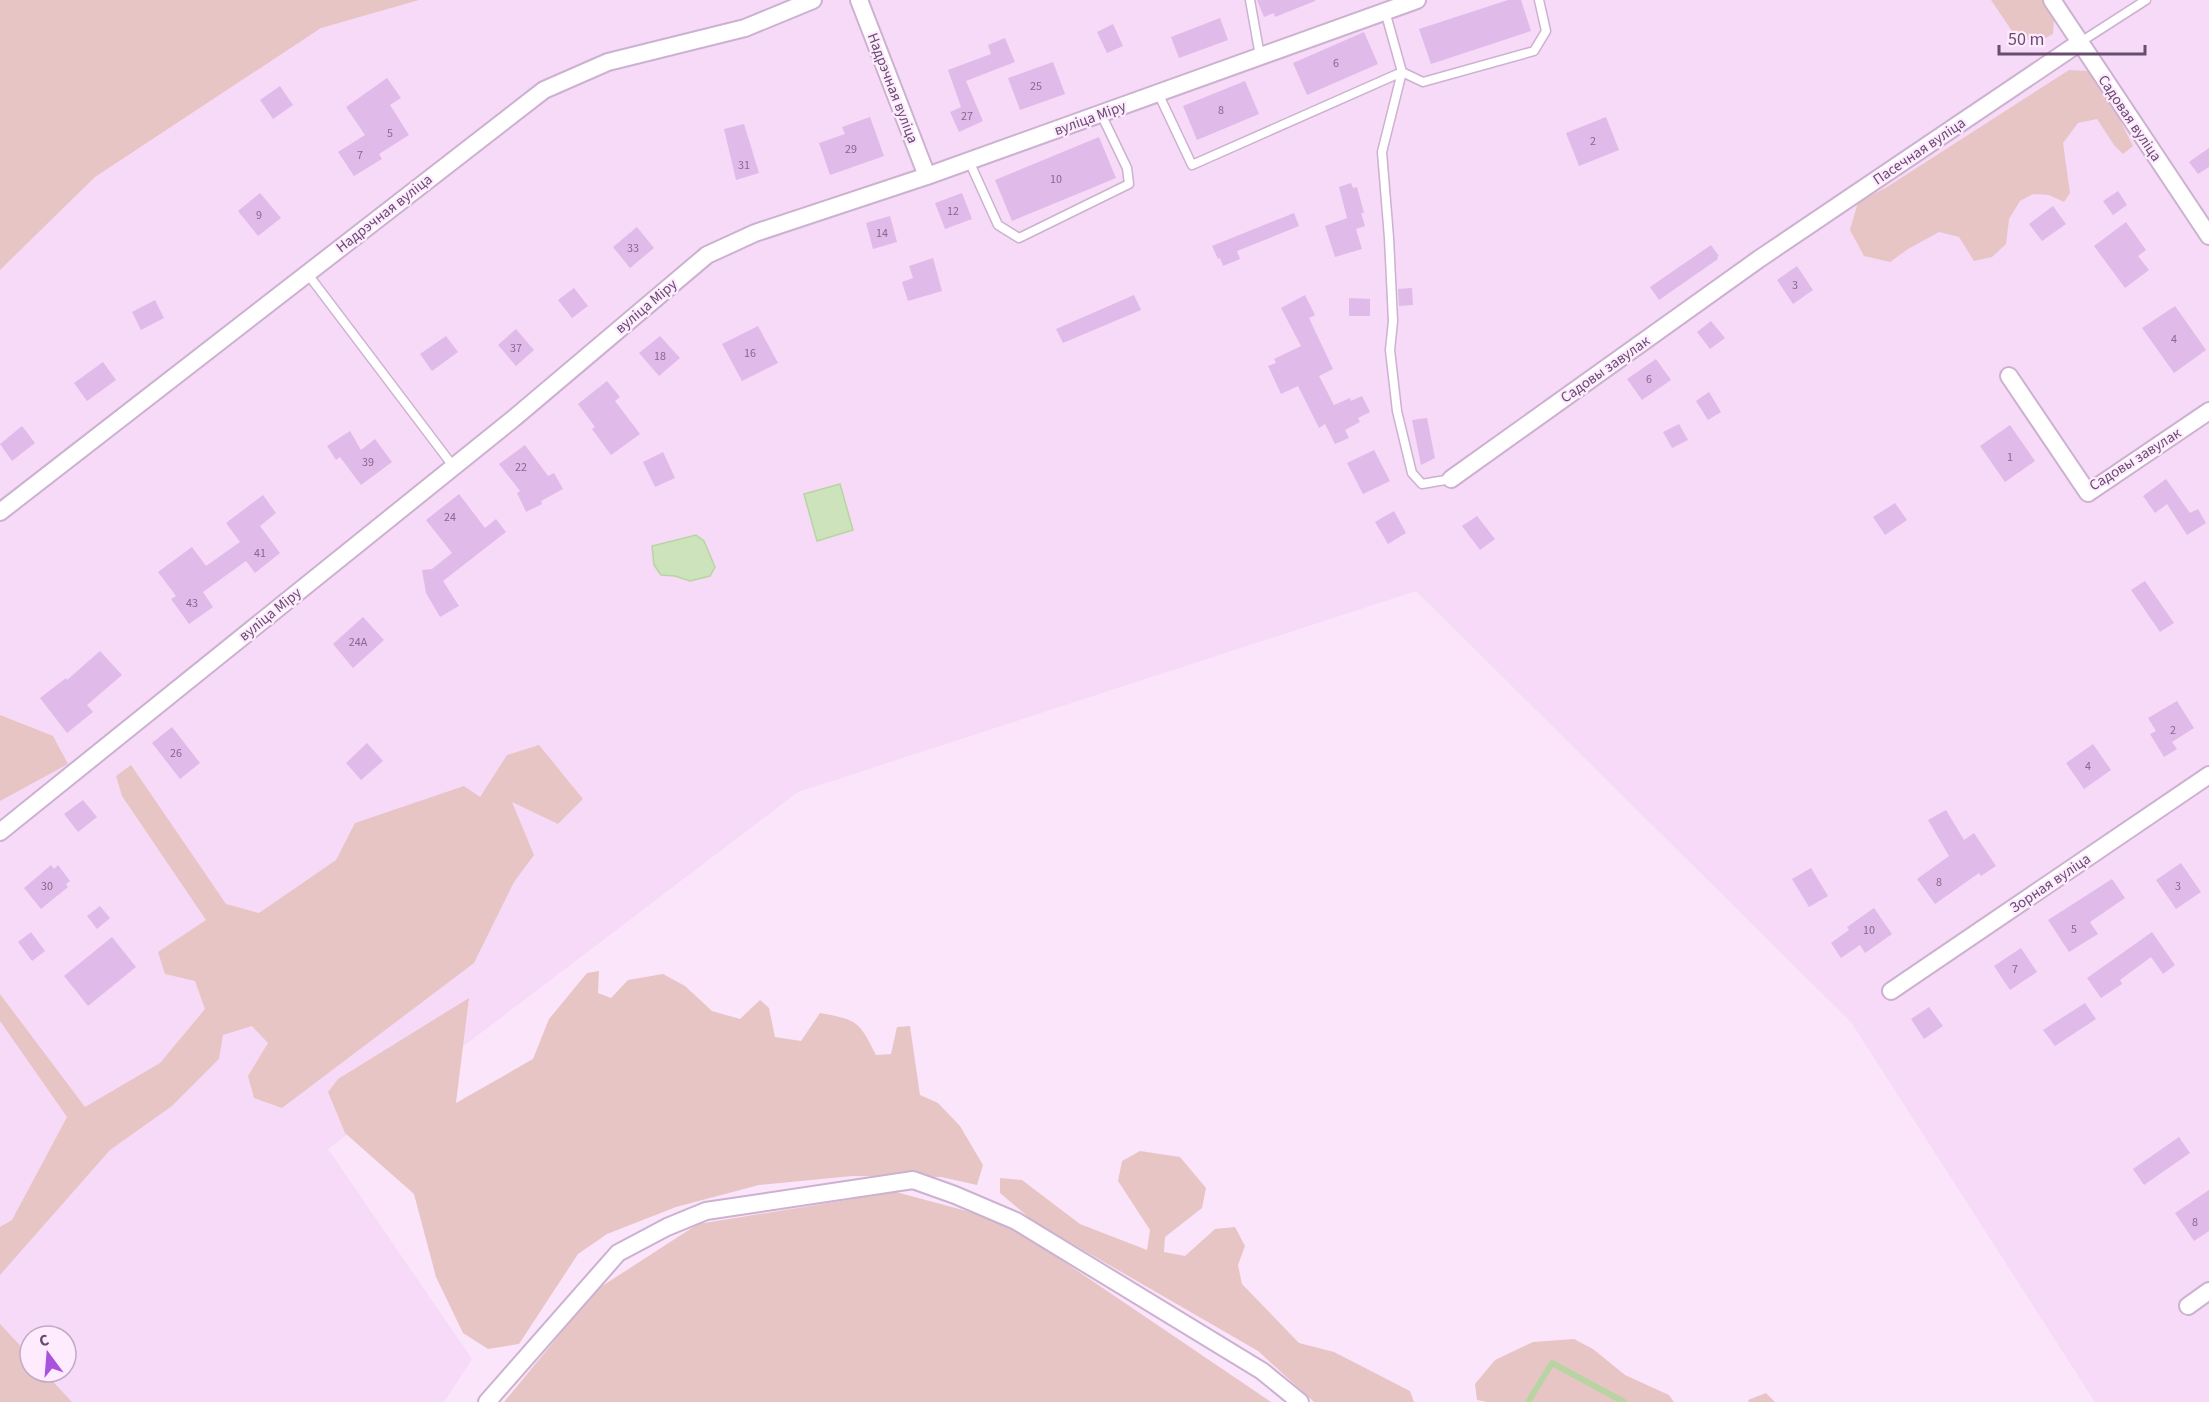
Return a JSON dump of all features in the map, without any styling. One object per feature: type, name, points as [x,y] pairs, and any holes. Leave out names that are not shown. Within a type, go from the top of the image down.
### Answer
[{"type":"street","name":"Надрэчная вуліца","points":[[0,512],[543,90],[608,62],[745,28],[813,0]]},
{"type":"street","name":"Надрэчная вуліца","points":[[859,0],[927,176]]},
{"type":"street","name":"вуліца Міру","points":[[0,832],[513,419],[707,255],[755,233],[927,176],[1417,0]]},
{"type":"street","name":"Садовая вуліца","points":[[2052,0],[2209,236]]},
{"type":"street","name":"Пасечная вуліца","points":[[1759,259],[2079,43]]},
{"type":"street","name":"Садовы завулак","points":[[1451,479],[1759,259]]},
{"type":"street","name":"Садовы завулак","points":[[2009,376],[2088,493],[2209,411]]},
{"type":"street","name":"Зорная вуліца","points":[[1891,991],[2209,775]]},
{"type":"street","points":[[487,1402],[618,1253],[667,1227],[706,1211],[913,1180],[1016,1221],[1262,1371],[1300,1402]]},
{"type":"street","points":[[2188,1306],[2209,1291]]},
{"type":"lane","points":[[1250,0],[1260,56]]},
{"type":"lane","points":[[1158,93],[1192,165],[1402,72],[1423,82],[1534,51],[1546,30],[1539,0]]},
{"type":"lane","points":[[2079,43],[2146,0]]},
{"type":"lane","points":[[1385,11],[1402,72],[1382,152],[1393,309],[1390,350],[1397,411],[1412,473],[1422,484],[1451,479]]},
{"type":"lane","points":[[969,161],[998,225],[1019,238],[1129,184],[1126,168],[1101,114]]},
{"type":"lane","points":[[307,273],[453,466]]},
{"type":"shaded area","points":[[0,0],[419,0],[321,28],[95,177],[0,270]]},
{"type":"shaded area","points":[[218,0],[2209,0],[2209,1402],[2095,1402],[1851,1022],[1416,591],[798,792],[328,1149],[472,1359],[444,1402],[0,1402],[0,135]]},
{"type":"shaded area","points":[[1991,0],[2044,0],[2054,18],[2053,34],[2036,43],[2014,34]]},
{"type":"shaded area","points":[[2069,70],[2090,71],[2133,146],[2123,154],[2114,145],[2097,119],[2078,123],[2063,143],[2070,193],[2064,202],[2049,195],[2033,194],[2020,201],[2009,219],[2006,244],[1992,257],[1974,261],[1959,237],[1939,232],[1890,262],[1864,256],[1850,230],[1858,202],[1887,187]]},
{"type":"shaded area","points":[[840,484],[853,530],[817,541],[804,494]]},
{"type":"shaded area","points":[[696,535],[704,541],[715,567],[710,576],[690,581],[675,576],[661,575],[654,565],[652,546]]},
{"type":"shaded area","points":[[0,715],[53,736],[68,764],[0,801]]},
{"type":"shaded area","points":[[539,745],[583,799],[558,824],[512,802],[534,855],[514,882],[474,963],[282,1108],[254,1098],[248,1076],[268,1043],[252,1026],[223,1035],[219,1059],[172,1106],[110,1150],[0,1275],[0,1227],[12,1220],[67,1117],[0,1021],[0,994],[85,1107],[160,1063],[205,1009],[195,981],[165,974],[158,952],[206,920],[122,796],[116,776],[131,765],[226,904],[259,913],[336,860],[355,823],[464,786],[480,797],[507,755]]},
{"type":"shaded area","points":[[599,971],[598,993],[611,998],[628,980],[663,974],[685,986],[712,1011],[740,1019],[760,1000],[769,1008],[775,1037],[801,1041],[820,1013],[850,1020],[861,1029],[876,1055],[891,1054],[897,1027],[910,1026],[920,1095],[938,1103],[960,1126],[983,1165],[977,1185],[941,1177],[852,1176],[759,1185],[676,1207],[607,1234],[578,1254],[519,1344],[488,1349],[463,1333],[436,1277],[414,1194],[345,1133],[328,1092],[338,1079],[469,998],[456,1103],[533,1059],[549,1019],[587,973]]},
{"type":"shaded area","points":[[1140,1151],[1180,1157],[1206,1188],[1202,1208],[1165,1237],[1164,1252],[1185,1256],[1215,1229],[1235,1227],[1245,1246],[1238,1265],[1242,1284],[1299,1343],[1334,1352],[1410,1391],[1414,1402],[1314,1402],[1258,1351],[1033,1221],[1000,1193],[1000,1178],[1022,1180],[1080,1224],[1147,1250],[1150,1230],[1118,1181],[1122,1161]]},
{"type":"shaded area","points":[[896,1192],[1004,1221],[1271,1402],[504,1402],[596,1290],[698,1224]]},
{"type":"shaded area","points":[[0,1324],[18,1343],[18,1384],[55,1384],[72,1402],[0,1402]]},
{"type":"shaded area","points":[[1574,1339],[1593,1349],[1625,1375],[1669,1395],[1674,1402],[1487,1402],[1477,1400],[1475,1384],[1495,1360],[1533,1342]]},
{"type":"shaded area","points":[[1766,1393],[1775,1402],[1749,1402],[1748,1400]]},
{"type":"building","points":[[1257,0],[1315,1],[1275,17],[1274,13],[1264,17]]},
{"type":"building","points":[[1508,0],[1521,0],[1531,31],[1431,64],[1419,29]]},
{"type":"building","points":[[1220,18],[1228,40],[1179,58],[1171,37]]},
{"type":"building","points":[[1113,24],[1123,46],[1107,53],[1097,32]]},
{"type":"building","points":[[1364,32],[1378,64],[1307,95],[1293,63]]},
{"type":"building","points":[[1005,38],[1015,62],[966,81],[983,121],[959,132],[950,112],[961,107],[948,70],[991,54],[988,45]]},
{"type":"building","points":[[1053,62],[1065,94],[1020,110],[1008,78]]},
{"type":"building","points":[[387,78],[401,98],[390,105],[409,135],[379,154],[382,159],[354,176],[338,152],[365,135],[346,107]]},
{"type":"building","points":[[1245,81],[1259,114],[1197,140],[1183,106]]},
{"type":"building","points":[[280,86],[293,105],[273,119],[260,100]]},
{"type":"building","points":[[870,117],[884,156],[830,175],[819,143],[845,134],[842,127]]},
{"type":"building","points":[[1606,117],[1619,150],[1579,166],[1566,133]]},
{"type":"building","points":[[744,124],[759,173],[736,180],[724,129]]},
{"type":"building","points":[[1099,137],[1116,178],[1012,221],[995,180]]},
{"type":"building","points":[[2209,148],[2209,167],[2198,174],[2189,162]]},
{"type":"building","points":[[1351,183],[1353,188],[1357,187],[1364,213],[1361,213],[1365,226],[1356,229],[1362,249],[1335,257],[1325,226],[1347,218],[1339,187]]},
{"type":"building","points":[[2118,191],[2127,205],[2113,215],[2103,201]]},
{"type":"building","points":[[260,193],[281,218],[258,236],[238,211]]},
{"type":"building","points":[[962,193],[972,219],[945,229],[935,203]]},
{"type":"building","points":[[2053,206],[2066,224],[2042,241],[2029,224]]},
{"type":"building","points":[[1294,213],[1299,226],[1237,251],[1240,259],[1223,266],[1220,258],[1218,259],[1212,246]]},
{"type":"building","points":[[890,216],[897,242],[873,249],[866,223]]},
{"type":"building","points":[[2126,222],[2146,250],[2138,256],[2149,270],[2125,288],[2094,246]]},
{"type":"building","points":[[637,227],[654,248],[630,268],[613,247]]},
{"type":"building","points":[[1711,245],[1719,256],[1718,259],[1659,300],[1650,287]]},
{"type":"building","points":[[933,258],[942,291],[908,301],[902,282],[913,278],[909,266]]},
{"type":"building","points":[[1797,266],[1813,290],[1793,304],[1777,280]]},
{"type":"building","points":[[574,288],[588,306],[572,318],[558,300]]},
{"type":"building","points":[[1412,288],[1413,305],[1399,306],[1398,289]]},
{"type":"building","points":[[1134,295],[1141,310],[1063,343],[1056,329]]},
{"type":"building","points":[[1305,295],[1315,315],[1309,318],[1333,369],[1319,376],[1334,405],[1362,396],[1370,412],[1358,418],[1360,422],[1345,430],[1349,438],[1335,444],[1325,424],[1319,428],[1298,386],[1281,394],[1268,366],[1276,363],[1274,359],[1301,346],[1281,308]]},
{"type":"building","points":[[1349,298],[1370,299],[1370,316],[1349,316]]},
{"type":"building","points":[[155,300],[164,318],[141,330],[132,312]]},
{"type":"building","points":[[2175,306],[2206,350],[2174,373],[2142,328]]},
{"type":"building","points":[[1711,321],[1725,338],[1710,349],[1697,332]]},
{"type":"building","points":[[758,326],[778,363],[742,381],[722,344]]},
{"type":"building","points":[[516,329],[534,350],[516,366],[498,345]]},
{"type":"building","points":[[446,336],[458,352],[432,371],[420,354]]},
{"type":"building","points":[[660,336],[680,358],[659,376],[639,353]]},
{"type":"building","points":[[1656,359],[1671,380],[1642,400],[1627,379]]},
{"type":"building","points":[[103,362],[116,380],[87,401],[74,383]]},
{"type":"building","points":[[607,381],[620,397],[615,401],[640,434],[611,455],[592,429],[595,427],[578,404]]},
{"type":"building","points":[[1709,392],[1721,412],[1708,420],[1696,401]]},
{"type":"building","points":[[1427,418],[1435,458],[1421,465],[1412,420]]},
{"type":"building","points":[[1679,424],[1688,440],[1672,448],[1663,432]]},
{"type":"building","points":[[2010,425],[2035,461],[2005,482],[1980,446]]},
{"type":"building","points":[[22,426],[35,443],[12,461],[0,444]]},
{"type":"building","points":[[350,431],[361,450],[375,439],[392,462],[361,485],[340,457],[336,460],[327,446]]},
{"type":"building","points":[[525,445],[548,476],[554,473],[563,489],[526,512],[517,493],[520,491],[499,464]]},
{"type":"building","points":[[1374,450],[1390,481],[1363,494],[1347,463]]},
{"type":"building","points":[[663,452],[675,478],[655,487],[643,462]]},
{"type":"building","points":[[2166,479],[2190,513],[2198,509],[2206,523],[2187,535],[2167,504],[2155,513],[2143,496]]},
{"type":"building","points":[[459,494],[485,528],[496,519],[506,532],[443,581],[459,606],[440,617],[426,593],[422,570],[432,569],[452,553],[426,520]]},
{"type":"building","points":[[263,495],[276,513],[260,526],[280,553],[255,573],[246,561],[203,592],[213,607],[189,624],[171,599],[176,596],[158,572],[192,547],[206,566],[240,542],[226,523]]},
{"type":"building","points":[[1895,503],[1907,520],[1885,535],[1873,517]]},
{"type":"building","points":[[1394,511],[1406,533],[1388,544],[1375,522]]},
{"type":"building","points":[[1477,516],[1495,539],[1480,550],[1462,526]]},
{"type":"building","points":[[2145,581],[2174,623],[2160,632],[2131,590]]},
{"type":"building","points":[[363,617],[384,640],[353,668],[333,644]]},
{"type":"building","points":[[100,651],[122,675],[87,705],[93,712],[67,733],[40,698],[66,678],[67,680]]},
{"type":"building","points":[[2177,701],[2194,728],[2172,742],[2177,749],[2164,757],[2150,734],[2156,731],[2148,718]]},
{"type":"building","points":[[172,727],[200,763],[180,779],[152,743]]},
{"type":"building","points":[[367,743],[383,761],[361,780],[346,763]]},
{"type":"building","points":[[2093,744],[2111,770],[2084,789],[2066,763]]},
{"type":"building","points":[[83,800],[97,817],[78,832],[64,814]]},
{"type":"building","points":[[1946,810],[1964,840],[1974,833],[1996,866],[1981,876],[1979,873],[1935,904],[1917,879],[1949,856],[1928,820]]},
{"type":"building","points":[[2181,863],[2201,892],[2176,909],[2156,880]]},
{"type":"building","points":[[51,865],[54,869],[58,865],[70,881],[66,884],[68,887],[41,909],[24,888]]},
{"type":"building","points":[[1811,868],[1828,896],[1809,907],[1792,879]]},
{"type":"building","points":[[2112,879],[2125,898],[2090,922],[2098,934],[2069,952],[2048,920]]},
{"type":"building","points":[[100,906],[110,918],[97,929],[87,916]]},
{"type":"building","points":[[1874,908],[1892,934],[1865,953],[1860,945],[1841,958],[1831,943],[1849,930],[1847,927]]},
{"type":"building","points":[[31,932],[45,951],[32,961],[18,942]]},
{"type":"building","points":[[2152,932],[2175,965],[2163,974],[2151,957],[2120,980],[2122,984],[2101,998],[2087,978]]},
{"type":"building","points":[[112,937],[136,967],[88,1006],[64,976]]},
{"type":"building","points":[[2021,948],[2037,972],[2010,990],[1994,966]]},
{"type":"building","points":[[2085,1003],[2096,1019],[2055,1046],[2043,1030]]},
{"type":"building","points":[[1929,1007],[1943,1026],[1924,1039],[1911,1019]]},
{"type":"building","points":[[2179,1137],[2190,1153],[2144,1185],[2133,1169]]},
{"type":"building","points":[[2209,1190],[2209,1231],[2194,1241],[2175,1213]]},
{"type":"waterway","points":[[1528,1402],[1552,1363],[1624,1402]]}]
